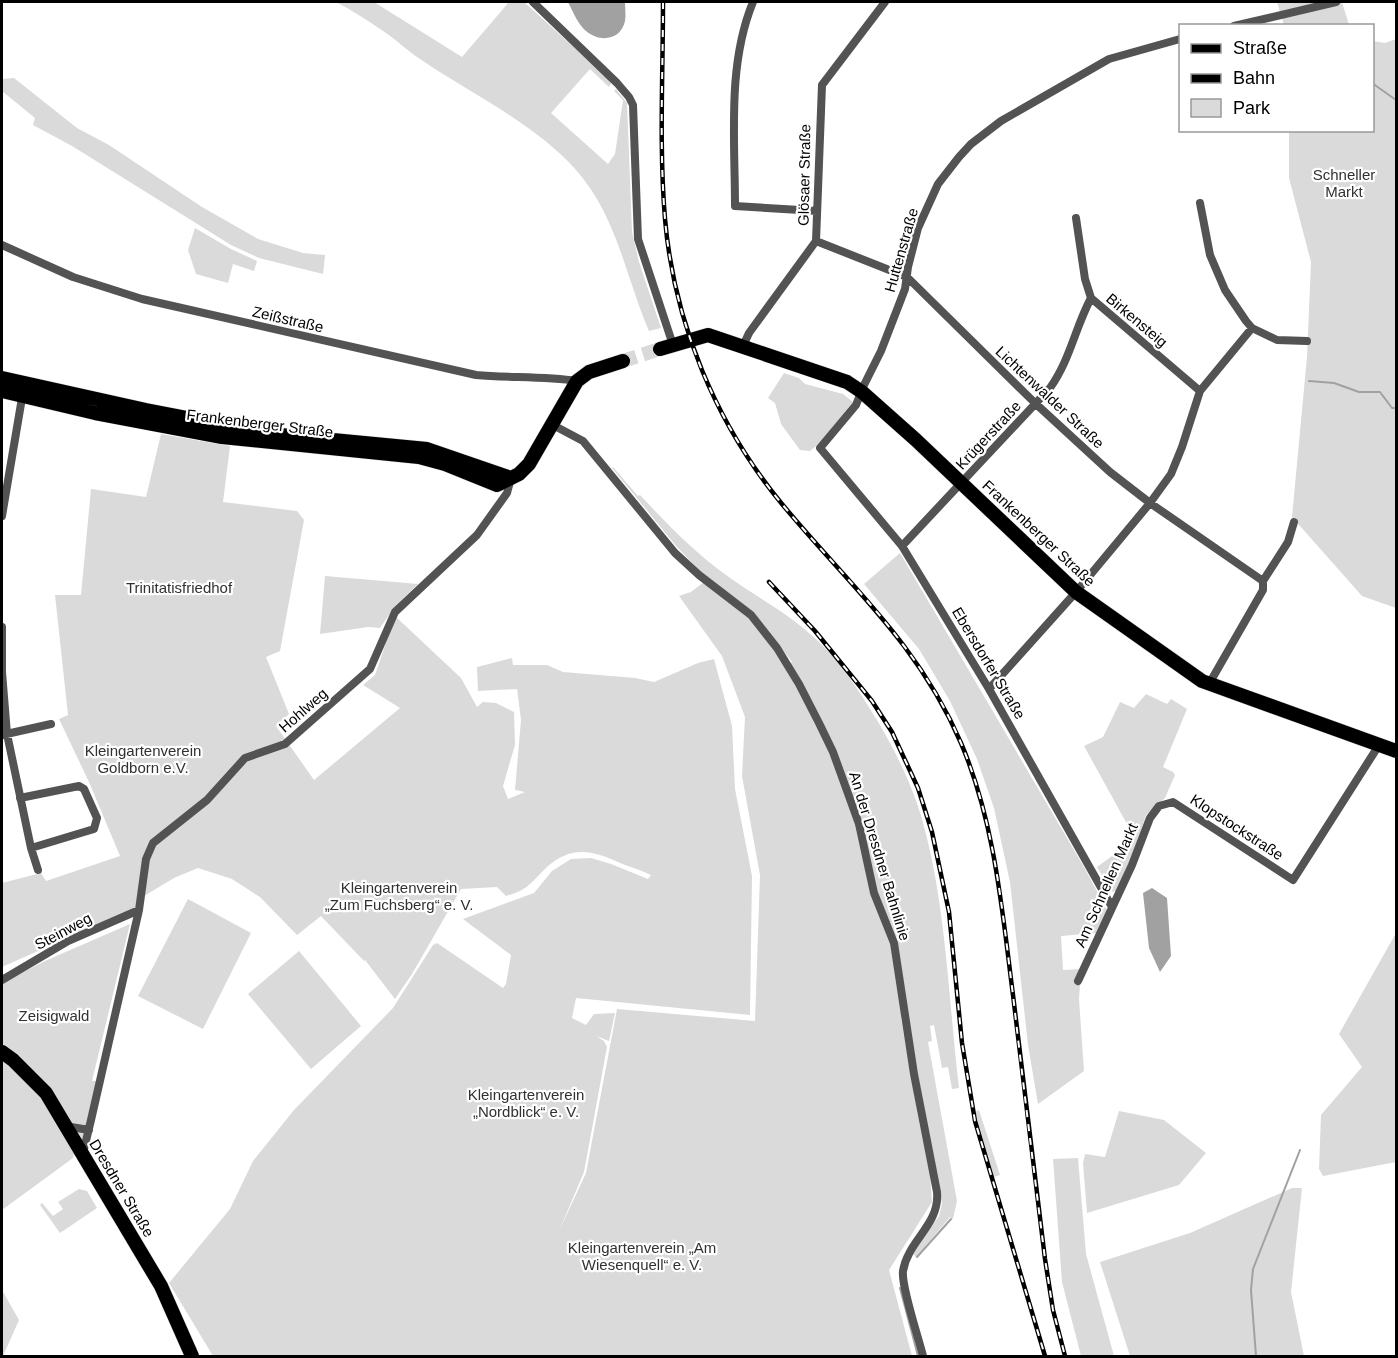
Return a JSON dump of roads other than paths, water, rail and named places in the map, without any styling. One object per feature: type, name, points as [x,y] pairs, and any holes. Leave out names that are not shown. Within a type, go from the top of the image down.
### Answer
[{"type":"main road","name":"Frankenberger Straße","points":[[667,347],[705,335],[842,380],[862,392],[1076,592],[1202,681],[1396,751]]},
{"type":"main road","points":[[511,478],[529,464],[577,381],[590,372],[623,361]]},
{"type":"main road","name":"Frankenberger Straße","points":[[2,378],[23,389]]},
{"type":"main road","name":"Frankenberger Straße","points":[[2,391],[23,389],[270,434],[427,449],[511,478]]},
{"type":"main road","name":"Dresdner Straße","points":[[2,1052],[13,1060],[46,1094],[160,1286],[192,1356]]},
{"type":"street","name":"Frankenberger Straße","points":[[533,2],[611,77],[633,105],[638,239],[667,347]]},
{"type":"street","points":[[753,2],[737,70],[735,206],[818,211]]},
{"type":"street","name":"Glösaer Straße","points":[[742,346],[816,241],[822,85],[885,2]]},
{"type":"street","points":[[1242,24],[1336,2]]},
{"type":"street","name":"Huttenstraße","points":[[820,448],[856,405],[889,334],[905,289],[918,228],[930,199],[948,170],[972,144],[1001,121],[1109,58],[1179,39]]},
{"type":"street","points":[[1200,203],[1210,255],[1225,290],[1252,328],[1277,340],[1307,341]]},
{"type":"street","name":"Birkensteig","points":[[1076,218],[1085,279],[1091,298],[1200,391]]},
{"type":"street","name":"Lichtenwalder Straße","points":[[816,241],[907,277],[1093,457],[1150,503],[1263,581]]},
{"type":"street","name":"Zeißstraße","points":[[2,245],[73,277],[142,299],[476,375],[577,381]]},
{"type":"street","name":"Krügerstraße","points":[[902,546],[1050,388],[1063,368],[1082,315],[1091,298]]},
{"type":"street","points":[[990,689],[1076,592],[1150,503],[1171,474],[1200,391],[1252,328]]},
{"type":"street","points":[[2,516],[3,493],[23,389]]},
{"type":"street","name":"An der Dresdner Bahnlinie","points":[[551,424],[583,441],[675,553],[699,575],[752,615],[764,629],[799,684],[833,752],[859,824],[874,893],[894,943],[914,1074],[936,1192],[937,1209],[908,1255],[902,1274],[923,1356]]},
{"type":"street","name":"Ebersdorfer Straße","points":[[820,448],[902,546],[990,689],[1112,908]]},
{"type":"street","name":"Hohlweg","points":[[80,1151],[84,1149],[139,910],[146,859],[153,843],[207,800],[245,758],[285,744],[370,669],[395,612],[477,535],[507,493],[511,478]]},
{"type":"street","points":[[1209,684],[1263,590],[1263,581],[1288,542],[1294,522]]},
{"type":"street","points":[[2,627],[4,735],[38,870]]},
{"type":"street","points":[[4,735],[51,724]]},
{"type":"street","name":"Klopstockstraße","points":[[1164,804],[1173,802],[1293,880],[1379,745]]},
{"type":"street","points":[[20,798],[79,786],[84,789],[97,818],[94,829],[31,848]]},
{"type":"street","name":"Am Schnellen Markt","points":[[1078,981],[1132,865],[1150,818],[1159,806],[1164,804]]},
{"type":"street","name":"Steinweg","points":[[2,980],[62,945],[139,910]]},
{"type":"street","points":[[65,1125],[88,1130]]},
{"type":"waterway","points":[[1374,84],[1396,100]]},
{"type":"waterway","points":[[1309,381],[1334,383],[1359,392],[1380,392],[1392,408],[1396,408]]},
{"type":"waterway","points":[[1256,1356],[1251,1290],[1253,1269],[1300,1150]]},
{"type":"waterway","points":[[917,1257],[951,1219]]},
{"type":"waterway","points":[[900,1288],[918,1356]]},
{"type":"tunnel","points":[[623,361],[660,349]]},
{"type":"railway","points":[[663,2],[662,138],[665,219],[678,296],[702,370],[718,406],[758,473],[782,504],[880,616],[924,675],[944,707],[973,773],[996,867],[1045,1259],[1053,1310],[1065,1356]]},
{"type":"railway","points":[[769,582],[815,631],[872,701],[892,732],[918,788],[932,832],[949,912],[962,1043],[975,1121],[1045,1356]]},
{"type":"park label","name":"Schneller Markt","points":[[1344,182]]},
{"type":"park label","name":"Trinitatisfriedhof","points":[[179,587]]},
{"type":"park label","name":"Kleingartenverein Goldborn e.V.","points":[[143,758]]},
{"type":"park label","name":"Kleingartenverein „Zum Fuchsberg“ e. V.","points":[[399,896]]},
{"type":"park label","name":"Zeisigwald","points":[[54,1015]]},
{"type":"park label","name":"Kleingartenverein „Nordblick“ e. V.","points":[[526,1102]]},
{"type":"park label","name":"Kleingartenverein „Am Wiesenquell“ e. V.","points":[[642,1256]]}]
